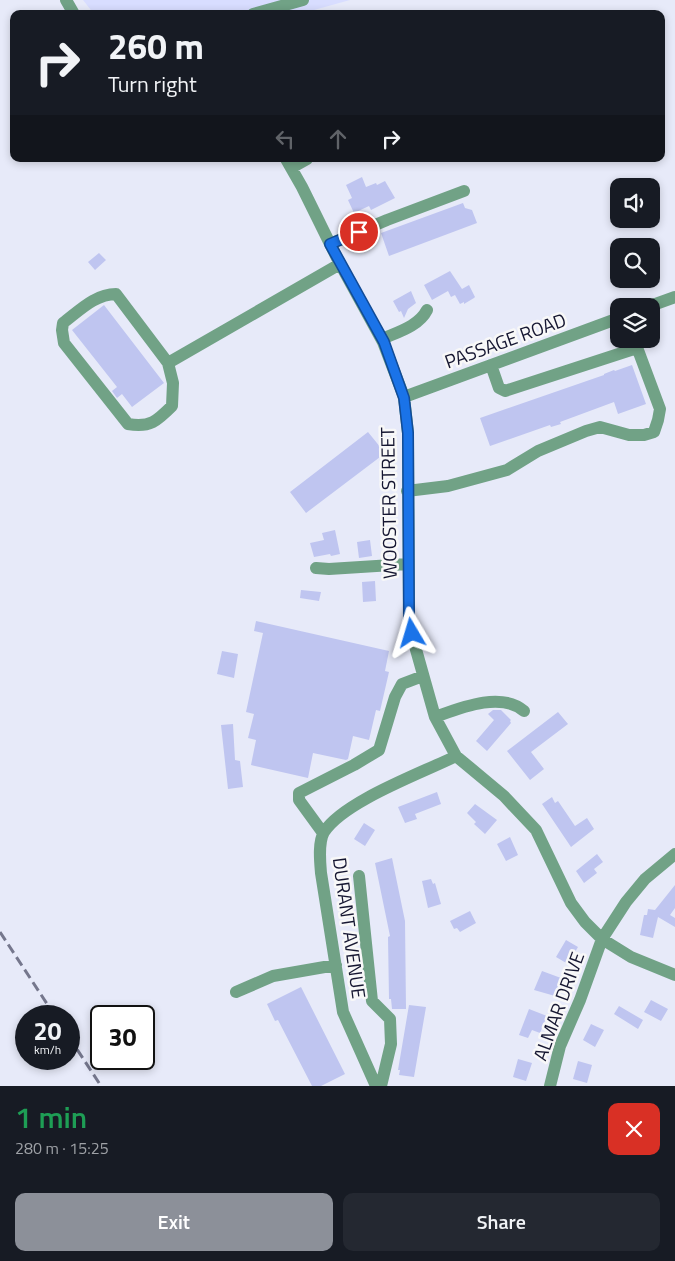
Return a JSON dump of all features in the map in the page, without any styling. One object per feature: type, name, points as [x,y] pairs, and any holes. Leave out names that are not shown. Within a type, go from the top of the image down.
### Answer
[{"type":"street","points":[[268,10],[304,0]]},
{"type":"street","name":"WOOSTER STREET","points":[[289,164],[340,264],[382,339],[404,398],[408,433],[409,619],[435,717],[456,756],[504,796],[536,830],[571,903],[585,922],[602,939],[630,958],[675,975]]},
{"type":"street","points":[[330,244],[464,191]]},
{"type":"street","points":[[168,363],[340,264]]},
{"type":"street","points":[[106,294],[116,294],[168,363],[173,383],[172,406],[160,418],[143,427],[128,424],[64,343],[63,323],[98,297],[106,294]]},
{"type":"street","points":[[660,302],[675,297]]},
{"type":"street","points":[[382,339],[423,318],[427,310]]},
{"type":"street","name":"PASSAGE ROAD","points":[[404,398],[610,321]]},
{"type":"street","points":[[491,365],[499,388],[505,391],[621,348]]},
{"type":"street","points":[[407,491],[448,486],[507,470],[538,451],[600,427],[629,435],[644,435],[654,432],[660,409],[636,348]]},
{"type":"street","points":[[316,568],[329,569],[408,564]]},
{"type":"street","points":[[323,833],[299,800],[299,793],[379,750],[395,697],[402,684],[423,676]]},
{"type":"street","points":[[435,717],[458,709],[499,701],[510,703],[524,711]]},
{"type":"street","name":"DURANT AVENUE","points":[[376,1086],[343,1012],[321,873],[320,852],[323,833],[335,819],[364,800],[456,756]]},
{"type":"street","name":"ALMAR DRIVE","points":[[550,1086],[560,1046],[580,1000],[602,939],[626,902],[646,879],[675,854]]},
{"type":"street","points":[[359,876],[372,1001],[390,1019],[391,1044],[381,1086]]},
{"type":"street","points":[[236,992],[274,976],[336,964]]},
{"type":"shaded area","points":[[83,0],[350,0],[314,10],[91,10]]},
{"type":"building","points":[[362,177],[366,187],[385,181],[395,198],[371,210],[369,206],[354,213],[348,200],[352,198],[346,185]]},
{"type":"building","points":[[463,203],[465,208],[472,210],[477,223],[389,256],[381,233]]},
{"type":"building","points":[[99,253],[106,260],[95,270],[88,262]]},
{"type":"building","points":[[450,271],[462,289],[469,285],[474,298],[464,304],[464,302],[460,304],[455,295],[451,297],[448,291],[432,300],[424,285]]},
{"type":"building","points":[[411,291],[416,303],[408,309],[404,318],[393,301]]},
{"type":"building","points":[[104,305],[164,383],[132,407],[122,394],[117,398],[112,391],[117,387],[72,330]]},
{"type":"building","points":[[632,365],[646,404],[618,414],[614,402],[560,422],[561,424],[551,427],[550,425],[490,446],[480,418]]},
{"type":"building","points":[[368,432],[385,453],[306,513],[290,492]]},
{"type":"building","points":[[335,530],[340,554],[314,557],[310,543],[324,540],[322,533]]},
{"type":"building","points":[[370,540],[372,556],[359,558],[357,542]]},
{"type":"building","points":[[375,581],[376,601],[363,602],[362,582]]},
{"type":"building","points":[[301,590],[321,592],[319,601],[300,598]]},
{"type":"building","points":[[256,621],[389,651],[385,671],[389,672],[380,711],[376,710],[369,740],[353,736],[348,759],[313,753],[308,778],[251,765],[256,740],[248,738],[254,714],[246,712],[263,633],[254,631]]},
{"type":"building","points":[[222,651],[238,654],[234,678],[217,674]]},
{"type":"building","points":[[493,710],[501,710],[511,720],[511,723],[487,751],[476,741],[494,720],[488,714]]},
{"type":"building","points":[[558,712],[568,724],[531,752],[544,769],[530,780],[507,751]]},
{"type":"building","points":[[233,724],[235,760],[240,761],[243,787],[228,789],[221,725]]},
{"type":"building","points":[[437,792],[441,804],[415,814],[417,819],[405,823],[398,807]]},
{"type":"building","points":[[552,797],[555,803],[558,801],[575,826],[587,818],[594,829],[571,847],[542,804]]},
{"type":"building","points":[[475,804],[497,820],[485,834],[474,824],[476,822],[467,813]]},
{"type":"building","points":[[364,823],[375,830],[365,846],[354,839]]},
{"type":"building","points":[[510,837],[518,855],[506,861],[497,844]]},
{"type":"building","points":[[597,854],[603,862],[594,869],[597,873],[584,883],[576,871]]},
{"type":"building","points":[[392,858],[405,921],[406,1009],[392,1009],[391,999],[389,999],[388,937],[390,936],[375,863]]},
{"type":"building","points":[[431,879],[433,884],[435,883],[441,904],[428,908],[422,881]]},
{"type":"building","points":[[675,885],[675,908],[670,915],[675,918],[675,927],[658,917],[653,938],[640,935],[644,915],[647,915],[648,909],[655,910]]},
{"type":"building","points":[[470,911],[476,923],[460,932],[457,928],[454,929],[450,921]]},
{"type":"building","points":[[566,940],[578,947],[568,964],[556,957]]},
{"type":"building","points":[[542,971],[561,978],[555,996],[534,990]]},
{"type":"building","points":[[301,987],[345,1074],[321,1086],[312,1086],[278,1020],[275,1021],[267,1004]]},
{"type":"building","points":[[651,1000],[668,1009],[661,1021],[644,1012]]},
{"type":"building","points":[[409,1005],[426,1007],[414,1077],[399,1075],[400,1070],[398,1070]]},
{"type":"building","points":[[619,1006],[643,1020],[638,1029],[614,1014]]},
{"type":"building","points":[[529,1009],[547,1016],[540,1033],[532,1030],[528,1038],[519,1035]]},
{"type":"building","points":[[591,1024],[604,1030],[595,1047],[583,1040]]},
{"type":"building","points":[[518,1059],[532,1063],[526,1081],[513,1077]]},
{"type":"building","points":[[578,1061],[592,1065],[587,1083],[573,1079]]},
{"type":"railway","points":[[0,932],[48,1005]]},
{"type":"railway","points":[[80,1054],[101,1086]]},
{"type":"route","points":[[359,232],[330,244],[384,342],[404,398],[408,433],[409,619],[412,633]]}]
